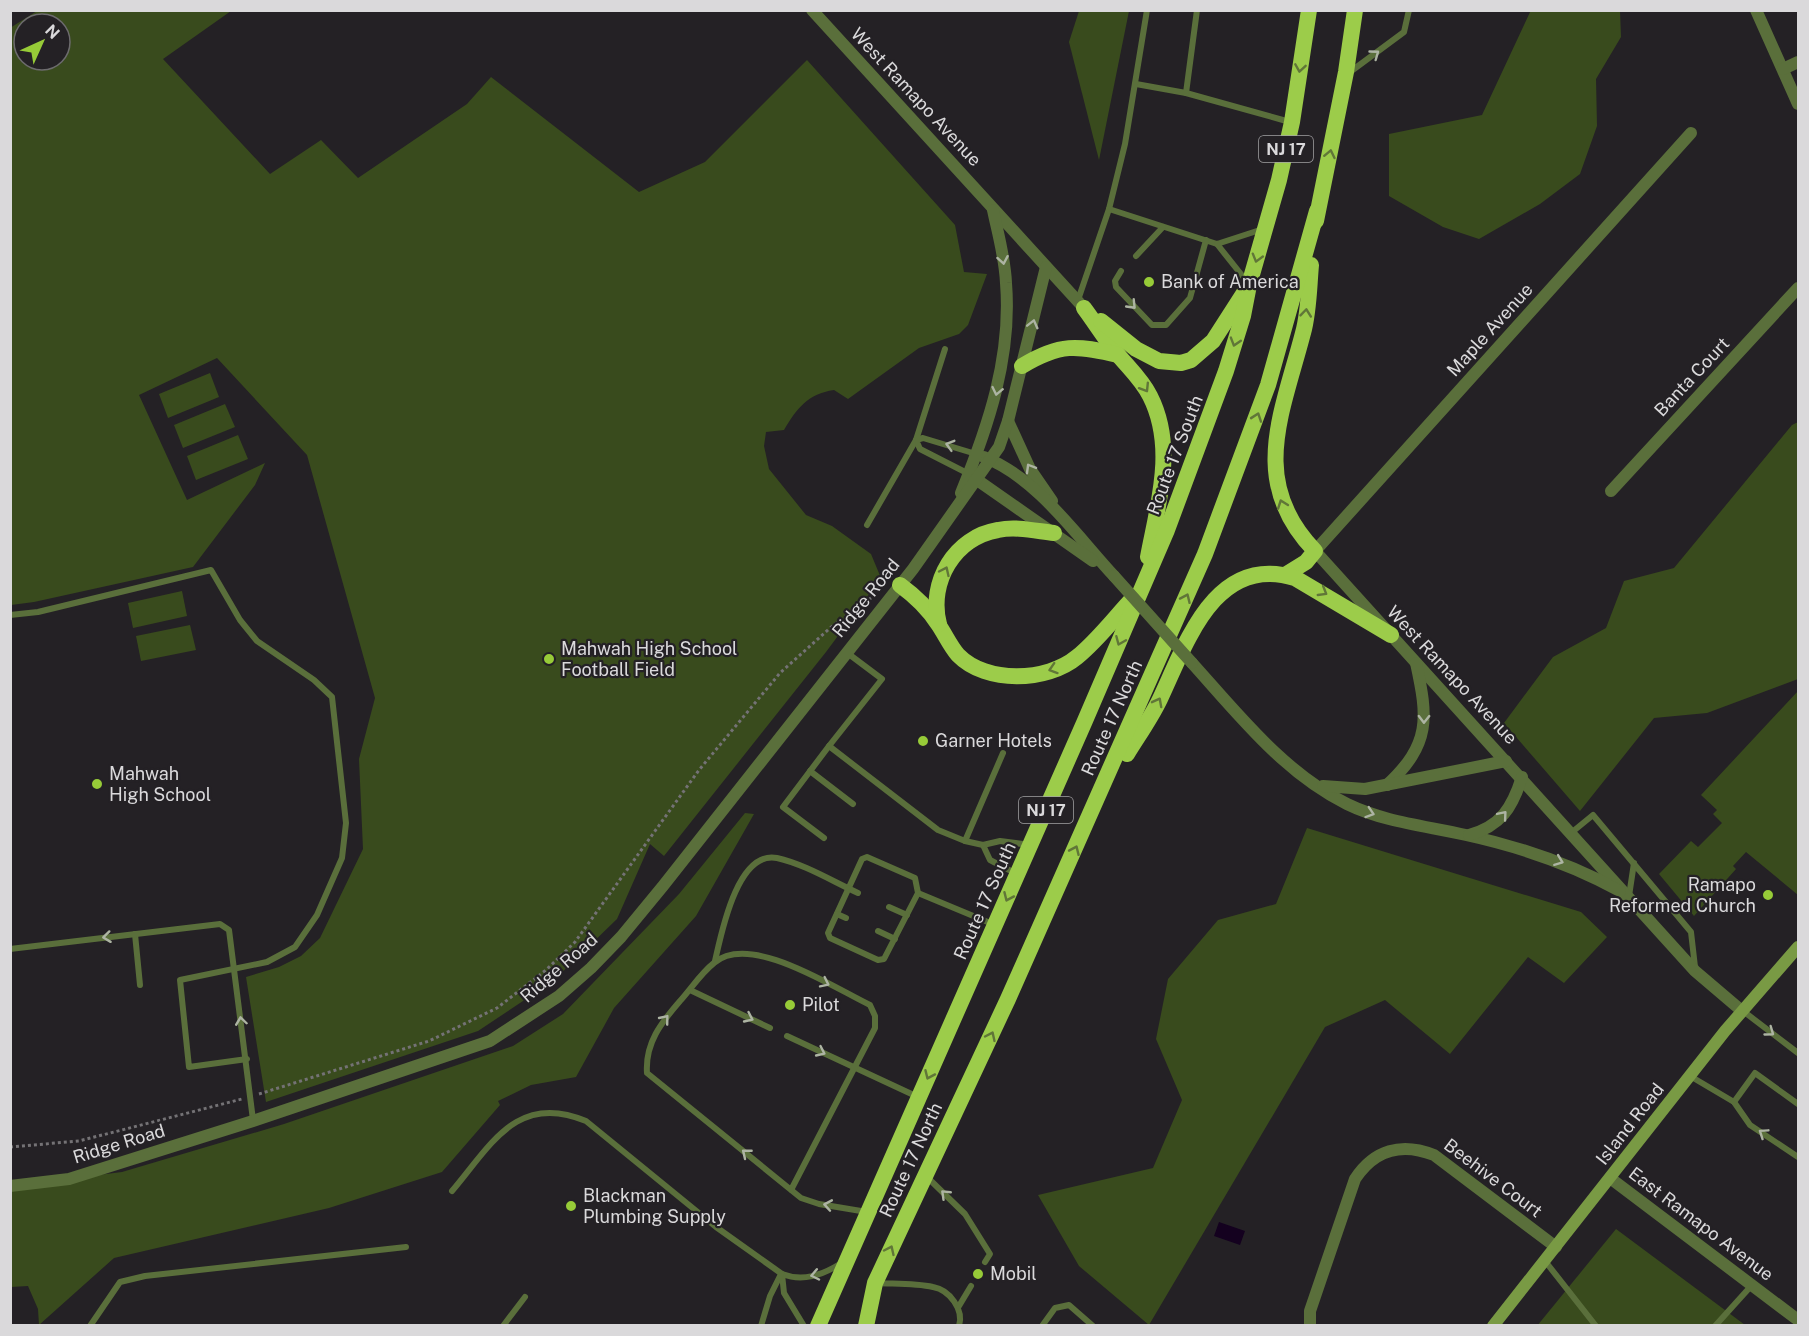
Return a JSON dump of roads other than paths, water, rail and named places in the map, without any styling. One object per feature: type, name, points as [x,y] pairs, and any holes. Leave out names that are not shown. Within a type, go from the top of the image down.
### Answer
[{"type":"highway","name":"NJ 17","points":[[1250,285],[1292,123],[1309,10]]},
{"type":"highway","name":"NJ 17","points":[[1317,211],[1345,76],[1355,10]]},
{"type":"highway","points":[[1285,575],[1306,562],[1315,551],[1297,532],[1284,509],[1276,470],[1285,397],[1304,330],[1317,211]]},
{"type":"highway","name":"Route 17 North","points":[[869,1324],[875,1283],[1008,999],[1205,554],[1238,470],[1280,346],[1317,211]]},
{"type":"highway","points":[[1081,304],[1147,356],[1159,361],[1182,363],[1207,349],[1250,285]]},
{"type":"highway","name":"Route 17 South","points":[[818,1326],[1142,588],[1208,424],[1243,316],[1250,285]]},
{"type":"highway","points":[[900,585],[921,602],[959,655],[975,668],[1008,676],[1056,669],[1076,658],[1142,588],[1163,476],[1163,441],[1150,395],[1081,304]]},
{"type":"highway","points":[[1022,366],[1047,352],[1066,347],[1085,347],[1118,355]]},
{"type":"highway","points":[[940,627],[936,608],[939,586],[945,567],[964,545],[981,535],[1000,529],[1054,533]]},
{"type":"highway","points":[[1095,806],[1158,702],[1201,614],[1222,592],[1243,580],[1264,575],[1285,575],[1318,589],[1391,635]]},
{"type":"main road","name":"Island Road","points":[[1493,1326],[1742,1011],[1798,947]]},
{"type":"street","name":"West Ramapo Avenue","points":[[812,10],[1081,304]]},
{"type":"street","points":[[1756,10],[1798,104]]},
{"type":"street","points":[[1783,69],[1798,62]]},
{"type":"street","name":"Maple Avenue","points":[[1315,551],[1691,133]]},
{"type":"street","points":[[973,477],[977,454],[994,401],[1004,335],[1006,284],[993,208]]},
{"type":"street","points":[[973,477],[999,447],[1008,421],[1046,267]]},
{"type":"street","name":"Banta Court","points":[[1611,491],[1798,288]]},
{"type":"street","points":[[1008,421],[1030,469],[1075,534]]},
{"type":"street","points":[[977,454],[1017,476],[1075,534],[1281,758],[1318,786],[1346,804],[1362,810],[1558,860],[1629,896]]},
{"type":"street","points":[[973,477],[1113,576]]},
{"type":"street","name":"Ridge Road","points":[[10,1186],[69,1179],[253,1121],[490,1041],[559,996],[621,937],[900,585],[951,517],[973,477]]},
{"type":"street","name":"West Ramapo Avenue","points":[[1315,551],[1506,761]]},
{"type":"street","points":[[1387,785],[1414,755],[1425,726],[1424,703],[1416,662]]},
{"type":"street","name":"West Ramapo Avenue","points":[[1318,786],[1353,789],[1387,785],[1506,761]]},
{"type":"street","points":[[1506,761],[1695,971],[1742,1011]]},
{"type":"street","points":[[1467,835],[1483,831],[1504,817],[1513,803],[1522,777]]},
{"type":"street","name":"Beehive Court","points":[[1310,1326],[1310,1311],[1354,1179],[1364,1166],[1388,1150],[1419,1149],[1434,1155],[1556,1247]]},
{"type":"street","name":"East Ramapo Avenue","points":[[1610,1178],[1798,1320]]},
{"type":"lane","points":[[1081,304],[1109,209],[1136,84],[1147,10]]},
{"type":"lane","points":[[1186,93],[1197,10]]},
{"type":"lane","points":[[1345,76],[1404,32],[1409,10]]},
{"type":"lane","points":[[1136,84],[1186,93],[1292,123]]},
{"type":"lane","points":[[1109,209],[1217,244],[1250,285]]},
{"type":"lane","points":[[1136,256],[1163,226]]},
{"type":"lane","points":[[1217,244],[1265,229]]},
{"type":"lane","points":[[1121,272],[1114,280],[1116,287],[1152,325],[1166,325],[1190,298],[1206,240]]},
{"type":"lane","points":[[867,525],[916,440],[945,349]]},
{"type":"lane","points":[[916,440],[923,438],[977,454]]},
{"type":"lane","points":[[916,440],[920,449],[973,477]]},
{"type":"lane","points":[[10,615],[38,612],[211,570],[240,620],[257,640],[314,680],[332,697],[346,823],[342,858],[317,915],[295,946],[267,962],[180,981],[189,1067],[247,1059]]},
{"type":"lane","points":[[824,838],[783,807],[882,679],[846,651]]},
{"type":"lane","points":[[829,746],[938,830],[965,842],[983,845],[1000,841],[1030,845]]},
{"type":"lane","points":[[965,842],[1003,753]]},
{"type":"lane","points":[[810,771],[853,804]]},
{"type":"lane","points":[[1571,832],[1593,815],[1691,932],[1695,971]]},
{"type":"lane","points":[[983,845],[990,860],[1018,874]]},
{"type":"lane","points":[[715,962],[723,924],[740,880],[757,862],[775,857],[858,893]]},
{"type":"lane","points":[[867,857],[915,878],[918,893],[884,959],[878,960],[830,938],[828,933],[862,859],[867,857]]},
{"type":"lane","points":[[1629,896],[1634,863]]},
{"type":"lane","points":[[918,893],[995,925]]},
{"type":"lane","points":[[889,907],[907,915]]},
{"type":"lane","points":[[837,914],[846,918]]},
{"type":"lane","points":[[10,949],[220,924],[229,930],[253,1121]]},
{"type":"lane","points":[[878,931],[895,939]]},
{"type":"lane","points":[[135,934],[140,985]]},
{"type":"lane","points":[[791,1190],[875,1028],[875,1016],[870,1005],[767,956],[742,952],[715,962],[659,1025],[646,1055],[646,1073],[791,1190],[801,1198],[819,1204],[868,1212]]},
{"type":"lane","points":[[690,990],[770,1028]]},
{"type":"lane","points":[[1742,1011],[1798,1053]]},
{"type":"lane","points":[[787,1036],[919,1097]]},
{"type":"lane","points":[[1734,1102],[1755,1073],[1798,1104]]},
{"type":"lane","points":[[1690,1076],[1734,1102],[1750,1125],[1798,1157]]},
{"type":"lane","points":[[452,1191],[504,1129],[527,1115],[567,1113],[586,1121],[716,1227],[782,1274],[792,1278],[826,1273],[846,1261]]},
{"type":"lane","points":[[925,1174],[965,1214],[990,1254],[985,1262]]},
{"type":"lane","points":[[90,1326],[120,1282],[145,1276],[406,1247]]},
{"type":"lane","points":[[1545,1261],[1596,1326]]},
{"type":"lane","points":[[761,1326],[770,1296],[782,1274]]},
{"type":"lane","points":[[782,1274],[784,1293],[804,1326]]},
{"type":"lane","points":[[875,1283],[936,1287],[959,1306],[962,1317],[959,1326]]},
{"type":"lane","points":[[1715,1326],[1753,1285]]},
{"type":"lane","points":[[959,1306],[970,1286]]},
{"type":"lane","points":[[503,1326],[525,1297]]},
{"type":"lane","points":[[1042,1326],[1055,1308],[1069,1305],[1093,1326]]},
{"type":"place","name":"Bank of America","points":[[1149,282]]},
{"type":"place","name":"Mahwah High School Football Field","points":[[549,659]]},
{"type":"place","name":"Garner Hotels","points":[[923,741]]},
{"type":"place","name":"Mahwah High School","points":[[97,784]]},
{"type":"place","name":"Ramapo Reformed Church","points":[[1768,895]]},
{"type":"place","name":"Pilot","points":[[790,1005]]},
{"type":"place","name":"Blackman Plumbing Supply","points":[[571,1206]]},
{"type":"place","name":"Mobil","points":[[978,1274]]}]
